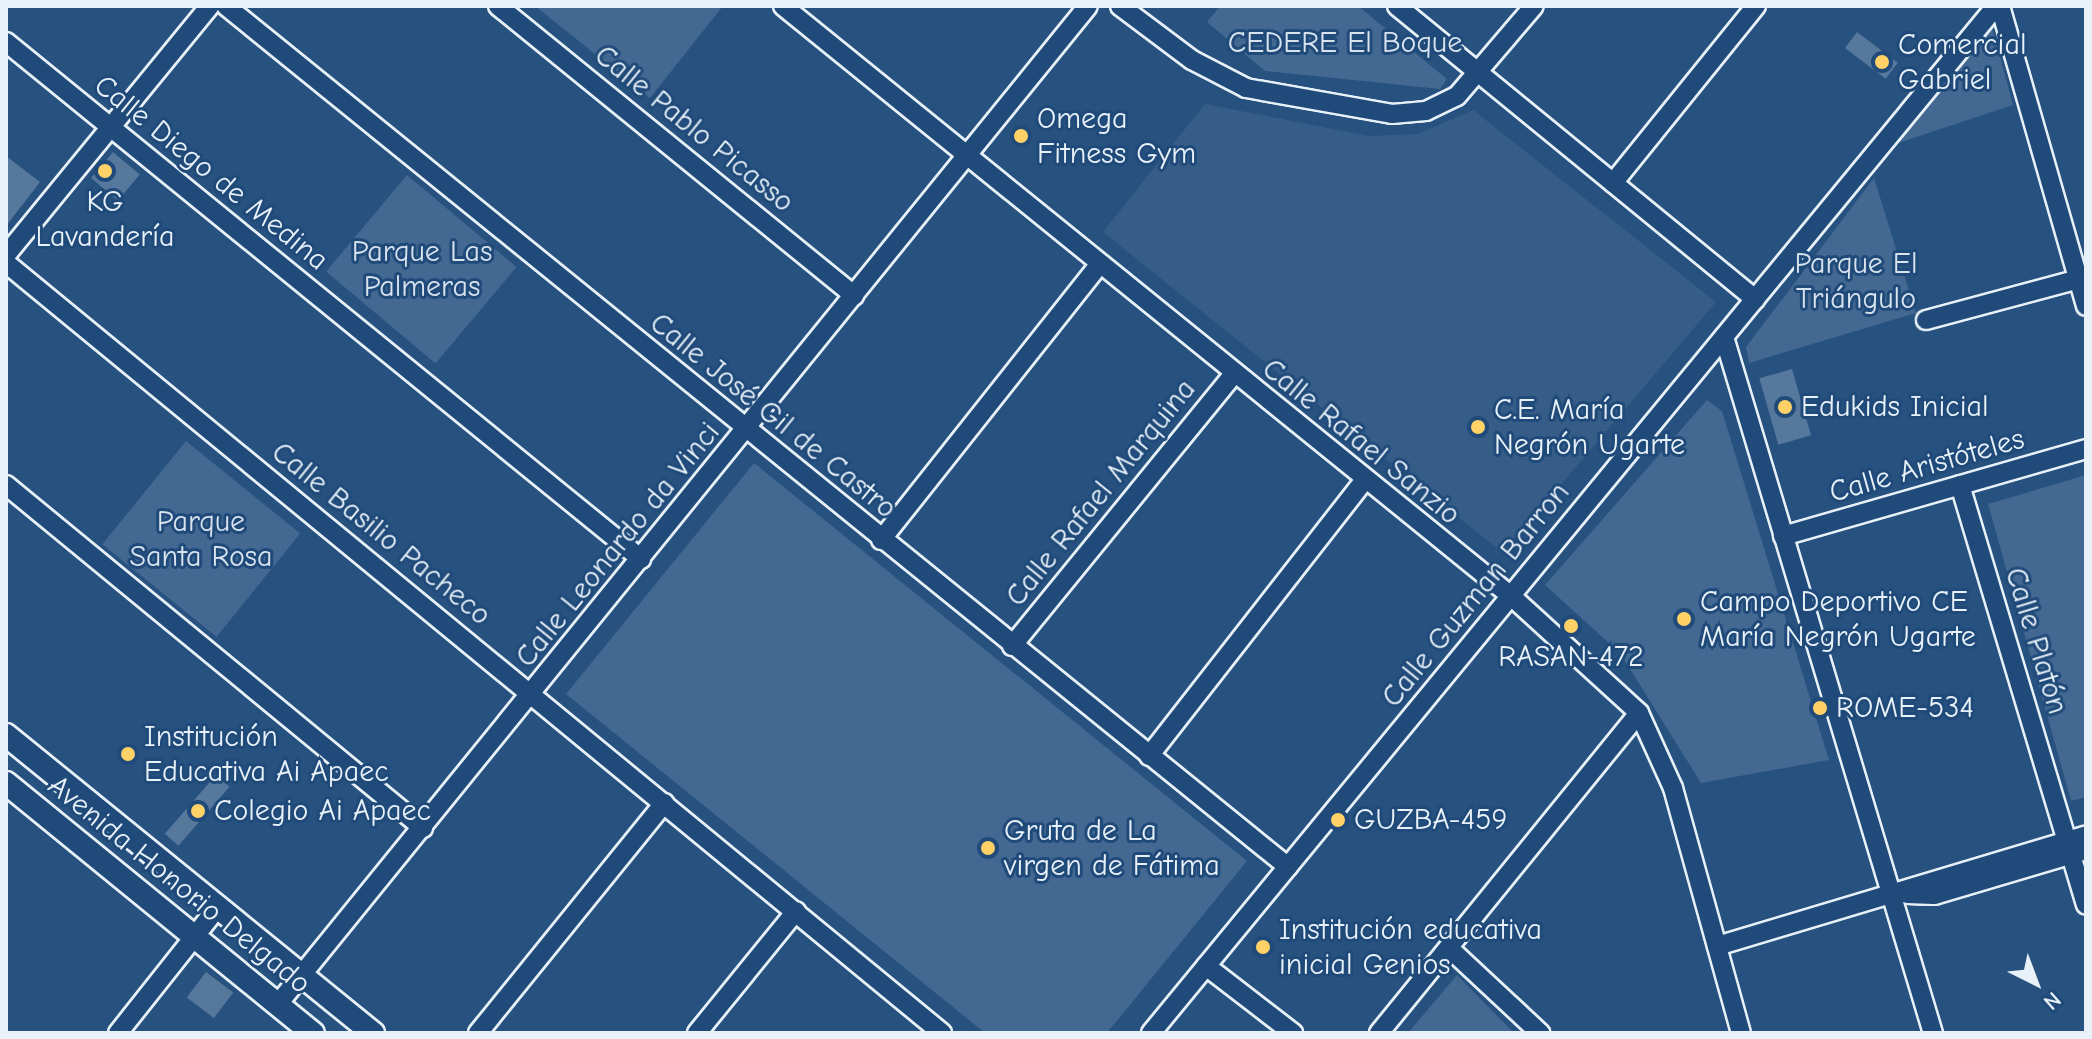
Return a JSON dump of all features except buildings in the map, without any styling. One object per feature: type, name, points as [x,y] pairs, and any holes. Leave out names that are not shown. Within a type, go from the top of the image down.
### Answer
[{"type":"street","points":[[6,255],[210,6]]},
{"type":"street","name":"Calle José Gil de Castro","points":[[226,6],[747,432],[1288,867]]},
{"type":"street","name":"Calle Pablo Picasso","points":[[498,6],[854,295]]},
{"type":"street","name":"Calle Rafael Sanzio","points":[[783,6],[1363,482],[1511,596],[1639,713],[1673,788],[1741,1033]]},
{"type":"street","name":"Calle Leonardo da Vinci","points":[[278,1004],[747,432],[965,155],[1088,6]]},
{"type":"street","points":[[1120,6],[1192,60],[1246,88],[1322,106],[1426,111],[1457,96],[1479,74],[1534,6]]},
{"type":"street","points":[[1397,6],[1755,299]]},
{"type":"street","points":[[1613,183],[1756,6]]},
{"type":"street","points":[[1998,6],[2086,306]]},
{"type":"street","name":"Calle Guzman Barron","points":[[1151,1033],[1998,6]]},
{"type":"street","name":"Calle Diego de Medina","points":[[6,42],[641,559]]},
{"type":"street","name":"Calle Basilio Pacheco","points":[[6,263],[796,911],[930,1029]]},
{"type":"street","points":[[881,540],[1099,265]]},
{"type":"street","points":[[1926,320],[2079,279]]},
{"type":"street","points":[[1724,337],[1933,1033]]},
{"type":"street","name":"Calle Rafael Marquina","points":[[1012,646],[1233,375]]},
{"type":"street","name":"Calle Aristóteles","points":[[1783,536],[2086,449]]},
{"type":"street","points":[[1149,756],[1363,482]]},
{"type":"street","points":[[6,485],[423,828]]},
{"type":"street","name":"Calle Platón","points":[[1960,485],[2075,849],[2086,905]]},
{"type":"street","points":[[1379,1033],[1639,713]]},
{"type":"street","name":"Avenida Honorio Delgado","points":[[6,735],[373,1033]]},
{"type":"street","name":"Avenida Honorio Delgado","points":[[6,783],[313,1033]]},
{"type":"street","points":[[478,1033],[664,803]]},
{"type":"street","points":[[1717,946],[1892,893],[2075,849],[2086,835]]},
{"type":"street","points":[[118,1033],[217,908]]},
{"type":"street","points":[[697,1033],[796,911]]},
{"type":"street","points":[[1449,948],[1540,1033]]},
{"type":"street","points":[[1206,966],[1293,1033]]},
{"type":"shaded area","name":"C.E. María Negrón Ugarte","points":[[1205,104],[1369,136],[1418,134],[1473,110],[1716,302],[1503,553],[1103,232]]},
{"type":"green space","points":[[535,6],[723,6],[650,98]]},
{"type":"green space","name":"CEDERE El Boque","points":[[1220,6],[1358,6],[1447,79],[1440,89],[1265,71],[1207,22]]},
{"type":"green space","points":[[1990,20],[2013,105],[1892,145]]},
{"type":"green space","name":"Parque Las Palmeras","points":[[407,175],[517,267],[436,363],[326,272]]},
{"type":"green space","name":"Parque El Triángulo","points":[[1874,178],[1916,313],[1749,363],[1746,347]]},
{"type":"green space","name":"Campo Deportivo CE María Negrón Ugarte","points":[[1707,400],[1722,411],[1829,760],[1701,783],[1620,653],[1545,585]]},
{"type":"green space","name":"Parque Santa Rosa","points":[[186,441],[300,534],[217,637],[102,544]]},
{"type":"green space","points":[[754,463],[1247,861],[1107,1033],[985,1033],[566,694]]},
{"type":"green space","points":[[2086,475],[2086,797],[2071,801],[1988,504]]},
{"type":"green space","points":[[1457,975],[1514,1033],[1408,1033]]},
{"type":"place","name":"Comercial Gabriel","points":[[1882,62]]},
{"type":"place","name":"Omega Fitness Gym","points":[[1021,136]]},
{"type":"place","name":"KG Lavandería","points":[[105,171]]},
{"type":"place","name":"Edukids Inicial","points":[[1785,407]]},
{"type":"place","name":"C.E. María Negrón Ugarte","points":[[1478,427]]},
{"type":"place","name":"Campo Deportivo CE María Negrón Ugarte","points":[[1684,619]]},
{"type":"place","name":"RASAN-472","points":[[1571,626]]},
{"type":"place","name":"ROME-534","points":[[1820,708]]},
{"type":"place","name":"Institución Educativa Ai Apaec","points":[[128,754]]},
{"type":"place","name":"Colegio Ai Apaec","points":[[198,811]]},
{"type":"place","name":"GUZBA-459","points":[[1338,820]]},
{"type":"place","name":"Gruta de La virgen de Fátima","points":[[988,848]]},
{"type":"place","name":"Institución educativa inicial Genios","points":[[1263,947]]}]
